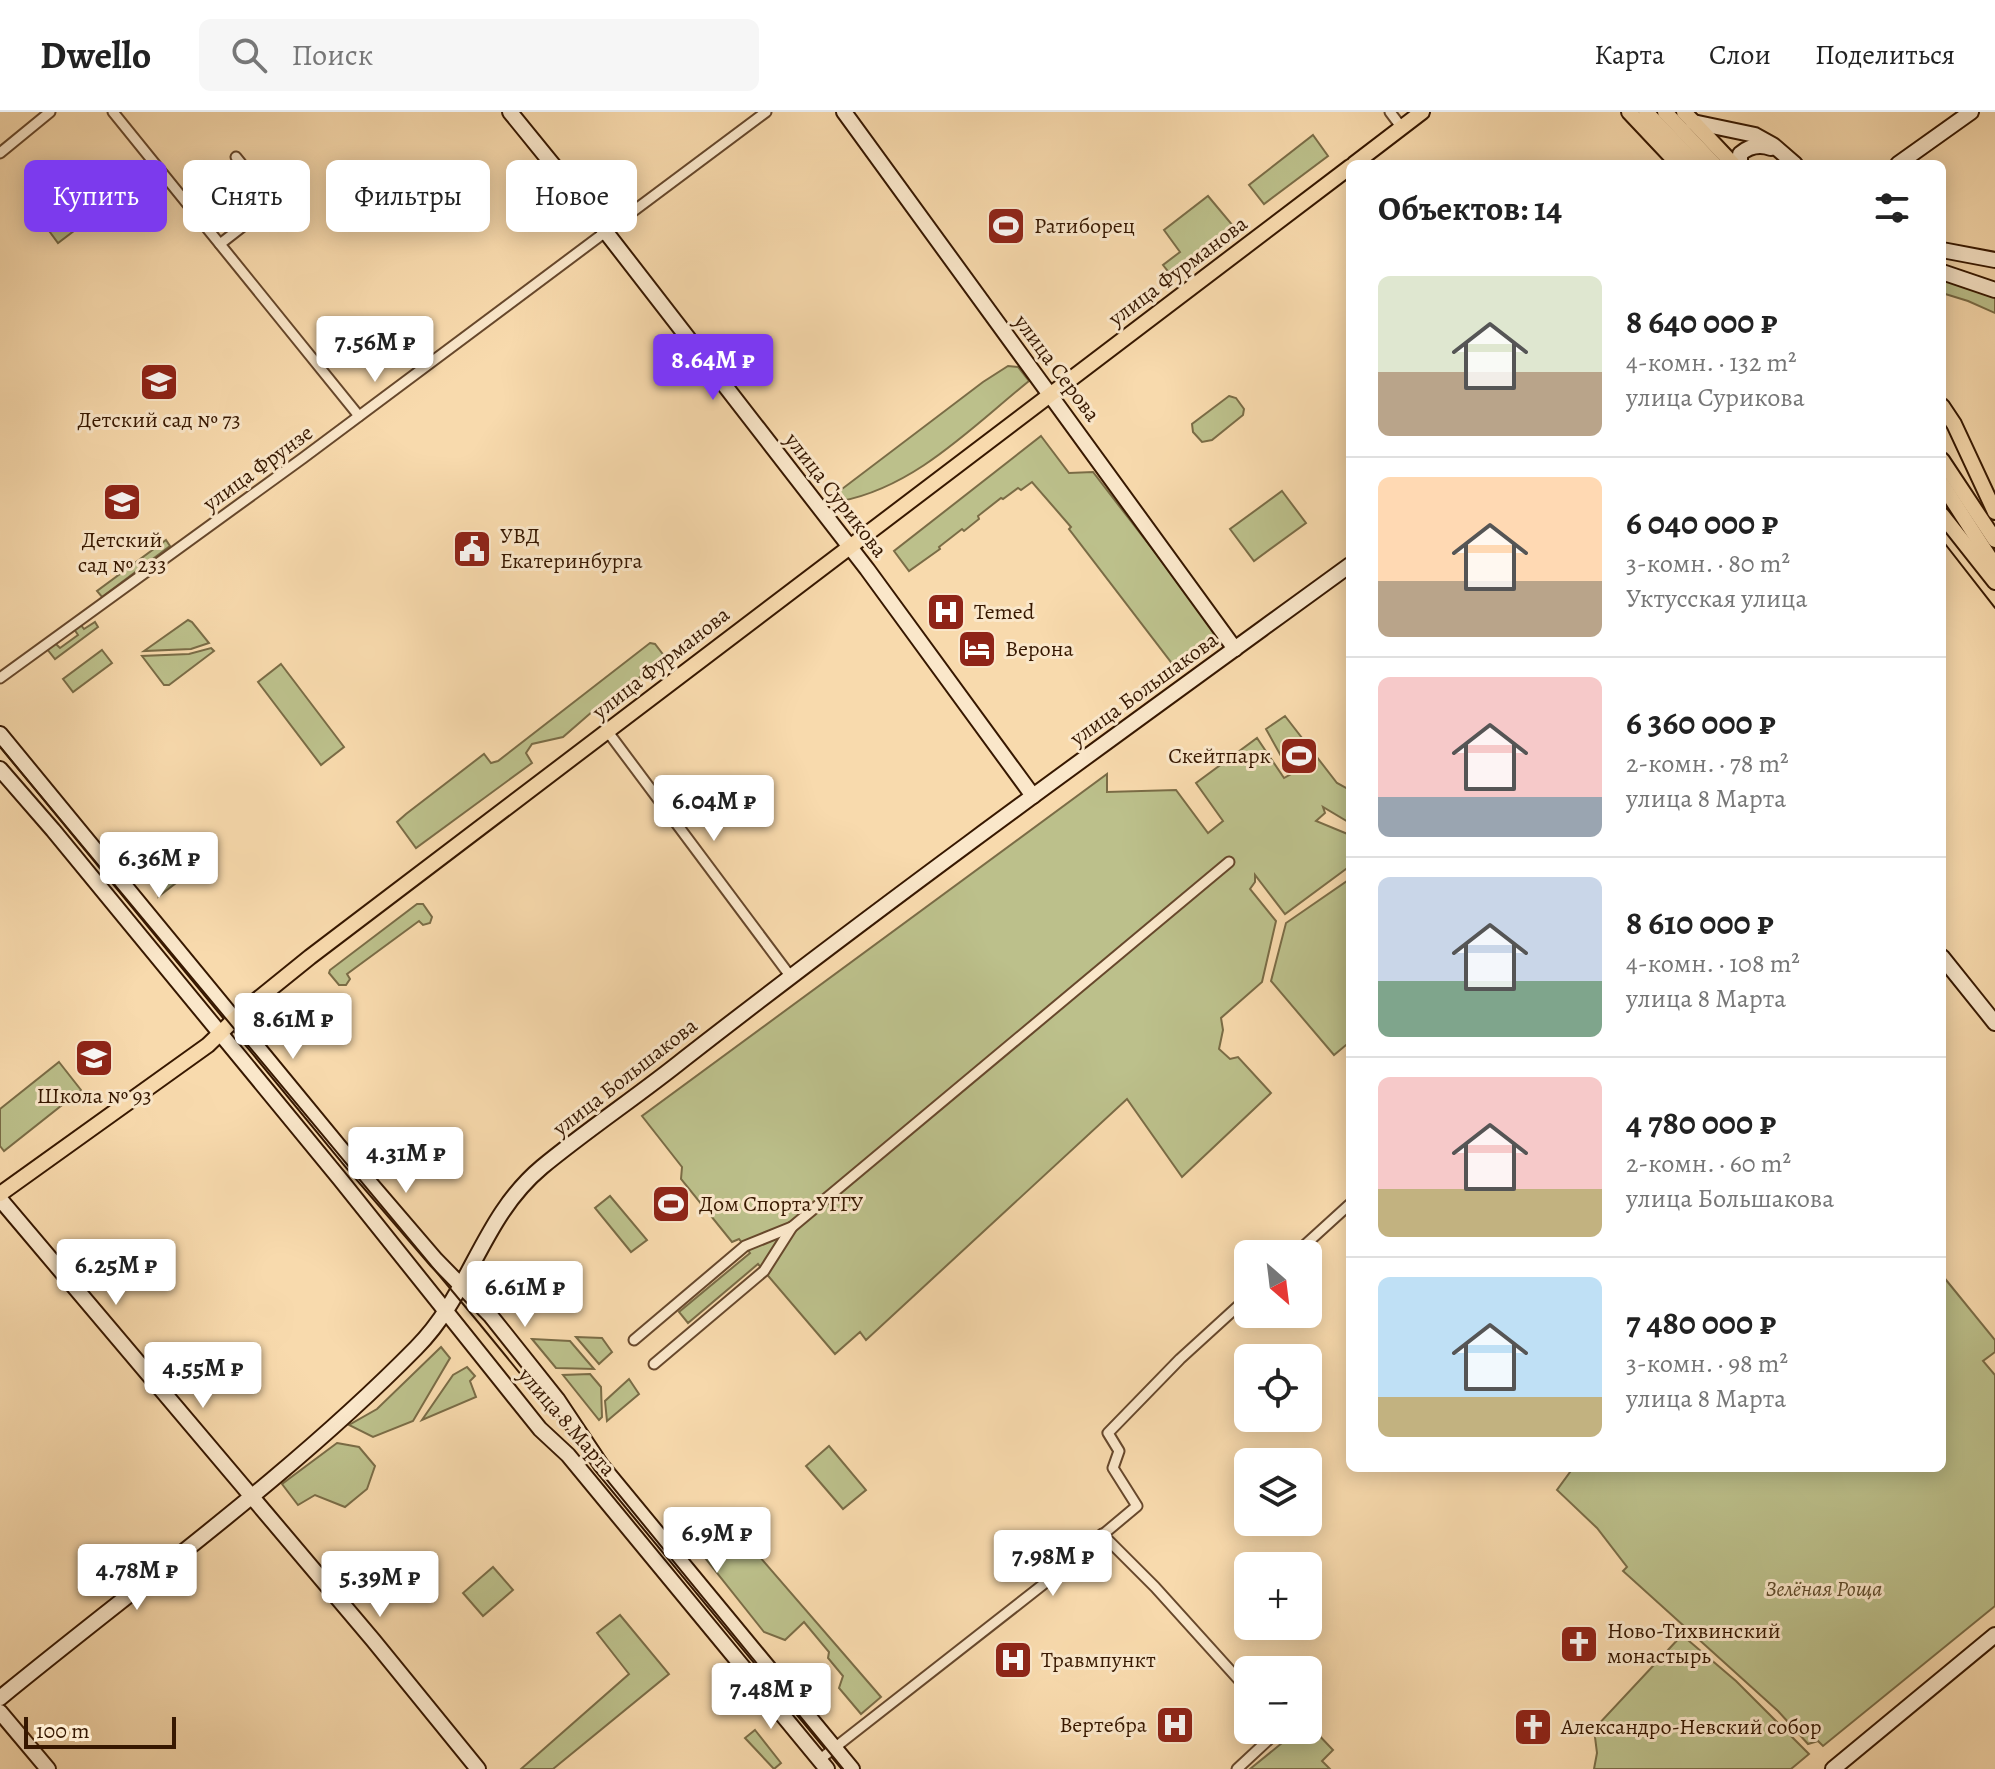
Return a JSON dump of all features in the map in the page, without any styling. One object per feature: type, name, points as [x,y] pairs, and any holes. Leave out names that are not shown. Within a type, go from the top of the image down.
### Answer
[{"type":"main road","name":"улица Фурманова","points":[[1360,160],[1422,112]]},
{"type":"main road","points":[[1629,112],[1674,160]]},
{"type":"main road","points":[[1646,112],[1692,160]]},
{"type":"main road","points":[[1665,112],[1710,160]]},
{"type":"main road","points":[[1689,117],[1729,160]]},
{"type":"main road","name":"улица Фурманова","points":[[0,1197],[139,1096],[310,957],[1346,171]]},
{"type":"main road","points":[[1946,412],[1995,512]]},
{"type":"main road","points":[[1946,466],[1995,540]]},
{"type":"main road","points":[[1946,490],[1995,566]]},
{"type":"main road","points":[[1946,520],[1995,582]]},
{"type":"street","points":[[0,153],[50,112]]},
{"type":"street","points":[[113,112],[359,416]]},
{"type":"street","name":"улица Сурикова","points":[[510,112],[849,548],[1033,796]]},
{"type":"street","name":"улица Фрунзе","points":[[0,678],[607,233],[766,112]]},
{"type":"street","name":"улица Серова","points":[[844,112],[1235,649]]},
{"type":"street","points":[[1390,112],[1402,128]]},
{"type":"street","points":[[1904,160],[1971,112]]},
{"type":"street","points":[[1689,117],[1755,135],[1789,160]]},
{"type":"street","points":[[1740,160],[1740,154],[1753,146],[1768,147],[1789,160]]},
{"type":"street","points":[[220,244],[273,203],[236,157]]},
{"type":"street","points":[[1946,251],[1995,260]]},
{"type":"street","points":[[1946,273],[1995,290]]},
{"type":"street","name":"улица Большакова","points":[[0,1698],[250,1497],[389,1375],[447,1312],[480,1246],[502,1212],[540,1169],[1033,796],[1346,568]]},
{"type":"street","points":[[608,732],[728,888],[791,977]]},
{"type":"street","name":"улица 8 Марта","points":[[0,734],[351,1161],[490,1315],[557,1399],[601,1465],[852,1769]]},
{"type":"street","name":"улица 8 Марта","points":[[0,769],[540,1429],[568,1455],[823,1764]]},
{"type":"street","points":[[654,1364],[764,1271],[792,1227],[1229,862]]},
{"type":"street","points":[[1946,962],[1995,1023]]},
{"type":"street","points":[[0,1197],[478,1769]]},
{"type":"street","points":[[1310,1240],[1346,1208]]},
{"type":"street","points":[[634,1340],[745,1246],[792,1227]]},
{"type":"street","points":[[823,1764],[835,1748],[1035,1591],[1137,1506],[1113,1468],[1119,1451],[1108,1433],[1234,1310]]},
{"type":"street","points":[[1102,1534],[1234,1674]]},
{"type":"street","points":[[1833,1769],[1995,1635]]},
{"type":"street","points":[[0,1712],[48,1769]]},
{"type":"street","points":[[1237,1769],[1264,1744]]},
{"type":"green space","points":[[1313,135],[1328,156],[1264,204],[1249,185]]},
{"type":"green space","points":[[1208,196],[1234,227],[1171,275],[1163,265],[1180,252],[1164,230]]},
{"type":"green space","points":[[50,232],[72,232],[58,243]]},
{"type":"green space","points":[[1946,279],[1995,296],[1995,313],[1946,294]]},
{"type":"green space","points":[[1008,366],[1018,367],[1029,381],[964,435],[894,483],[841,501],[838,492]]},
{"type":"green space","points":[[1229,396],[1236,398],[1244,409],[1243,415],[1212,440],[1202,442],[1193,432],[1192,424]]},
{"type":"green space","points":[[1041,436],[1069,473],[1093,472],[1218,634],[1174,666],[1069,529],[1071,527],[1032,482],[1001,498],[964,531],[962,529],[909,571],[894,551]]},
{"type":"green space","points":[[1282,491],[1306,523],[1254,561],[1230,529]]},
{"type":"green space","points":[[166,540],[170,546],[102,597],[97,591]]},
{"type":"green space","points":[[188,620],[209,643],[191,649],[144,651]]},
{"type":"green space","points":[[95,622],[98,627],[55,659],[47,649],[55,643],[60,648],[78,635],[74,629],[80,624],[84,629]]},
{"type":"green space","points":[[650,643],[655,644],[665,657],[619,694],[601,704],[563,737],[532,744],[526,753],[532,763],[416,848],[397,822],[406,814],[484,754],[491,763],[498,761]]},
{"type":"green space","points":[[211,648],[214,651],[169,685],[164,685],[142,656],[189,654]]},
{"type":"green space","points":[[102,650],[112,663],[73,692],[63,679]]},
{"type":"green space","points":[[281,664],[344,747],[321,765],[258,682]]},
{"type":"green space","points":[[1285,716],[1337,783],[1346,788],[1346,821],[1323,807],[1325,813],[1316,821],[1346,833],[1346,869],[1285,914],[1255,875],[1250,889],[1276,921],[1262,982],[1221,1018],[1223,1030],[1219,1049],[1230,1059],[1238,1057],[1271,1093],[1182,1177],[1127,1099],[866,1340],[860,1332],[835,1354],[758,1264],[688,1323],[679,1312],[750,1253],[739,1239],[732,1242],[681,1179],[682,1167],[642,1116],[1107,774],[1107,792],[1176,790],[1208,833],[1223,821],[1196,783],[1257,738],[1284,778],[1291,774],[1266,729]]},
{"type":"green space","points":[[171,852],[189,873],[159,896],[164,879],[171,873],[167,866]]},
{"type":"green space","points":[[1346,882],[1346,1045],[1334,1055],[1271,981],[1286,923]]},
{"type":"green space","points":[[417,904],[423,904],[432,917],[430,923],[423,925],[419,921],[347,974],[350,979],[346,985],[339,985],[329,973],[330,970]]},
{"type":"green space","points":[[59,1062],[81,1090],[4,1151],[0,1146],[0,1109]]},
{"type":"green space","points":[[610,1196],[647,1240],[631,1252],[595,1208]]},
{"type":"green space","name":"Зелёная Роща","points":[[1946,1280],[1995,1340],[1995,1352],[1983,1361],[1995,1375],[1995,1606],[1823,1746],[1818,1741],[1808,1744],[1778,1711],[1623,1571],[1627,1567],[1597,1528],[1557,1490],[1570,1472],[1946,1472]]},
{"type":"green space","points":[[576,1337],[602,1338],[612,1352],[599,1364]]},
{"type":"green space","points":[[532,1339],[570,1341],[594,1369],[556,1368]]},
{"type":"green space","points":[[441,1347],[450,1358],[413,1421],[373,1437],[349,1425],[377,1409]]},
{"type":"green space","points":[[467,1367],[475,1376],[470,1381],[476,1397],[422,1420],[453,1375]]},
{"type":"green space","points":[[590,1374],[601,1387],[602,1417],[599,1420],[563,1375]]},
{"type":"green space","points":[[629,1379],[639,1394],[607,1421],[605,1401]]},
{"type":"green space","points":[[337,1443],[359,1447],[375,1466],[367,1489],[345,1507],[315,1495],[298,1505],[282,1484]]},
{"type":"green space","points":[[829,1446],[866,1490],[843,1509],[806,1466]]},
{"type":"green space","points":[[733,1526],[881,1697],[861,1714],[839,1688],[843,1676],[828,1658],[829,1652],[804,1622],[785,1640],[764,1632],[702,1554]]},
{"type":"green space","points":[[493,1567],[513,1590],[483,1616],[463,1593]]},
{"type":"green space","points":[[620,1615],[669,1674],[553,1769],[521,1769],[629,1674],[597,1633]]},
{"type":"green space","points":[[1682,1635],[1736,1681],[1809,1754],[1791,1769],[1594,1769],[1597,1753],[1594,1729]]},
{"type":"green space","points":[[755,1730],[781,1763],[774,1769],[745,1738]]},
{"type":"green space","points":[[1322,1738],[1333,1750],[1322,1761],[1330,1769],[1250,1769],[1281,1744],[1322,1744]]},
{"type":"tram line","points":[[1946,545],[1995,608]]},
{"type":"tram line","points":[[0,747],[478,1322],[843,1769]]},
{"type":"place","name":"Ратиборец","points":[[1006,226]]},
{"type":"place","name":"Детский сад № 73","points":[[159,382]]},
{"type":"place","name":"Детский сад № 233","points":[[122,502]]},
{"type":"place","name":"УВД Екатеринбурга","points":[[472,549]]},
{"type":"place","name":"Temed","points":[[946,612]]},
{"type":"place","name":"Верона","points":[[977,649]]},
{"type":"place","name":"Скейтпарк","points":[[1299,756]]},
{"type":"place","name":"Школа № 93","points":[[94,1058]]},
{"type":"place","name":"Дом Спорта УГГУ","points":[[671,1204]]},
{"type":"place","name":"Ново-Тихвинский монастырь","points":[[1579,1644]]},
{"type":"place","name":"Травмпункт","points":[[1013,1660]]},
{"type":"place","name":"Вертебра","points":[[1175,1725]]},
{"type":"place","name":"Александро-Невский собор","points":[[1533,1727]]}]
